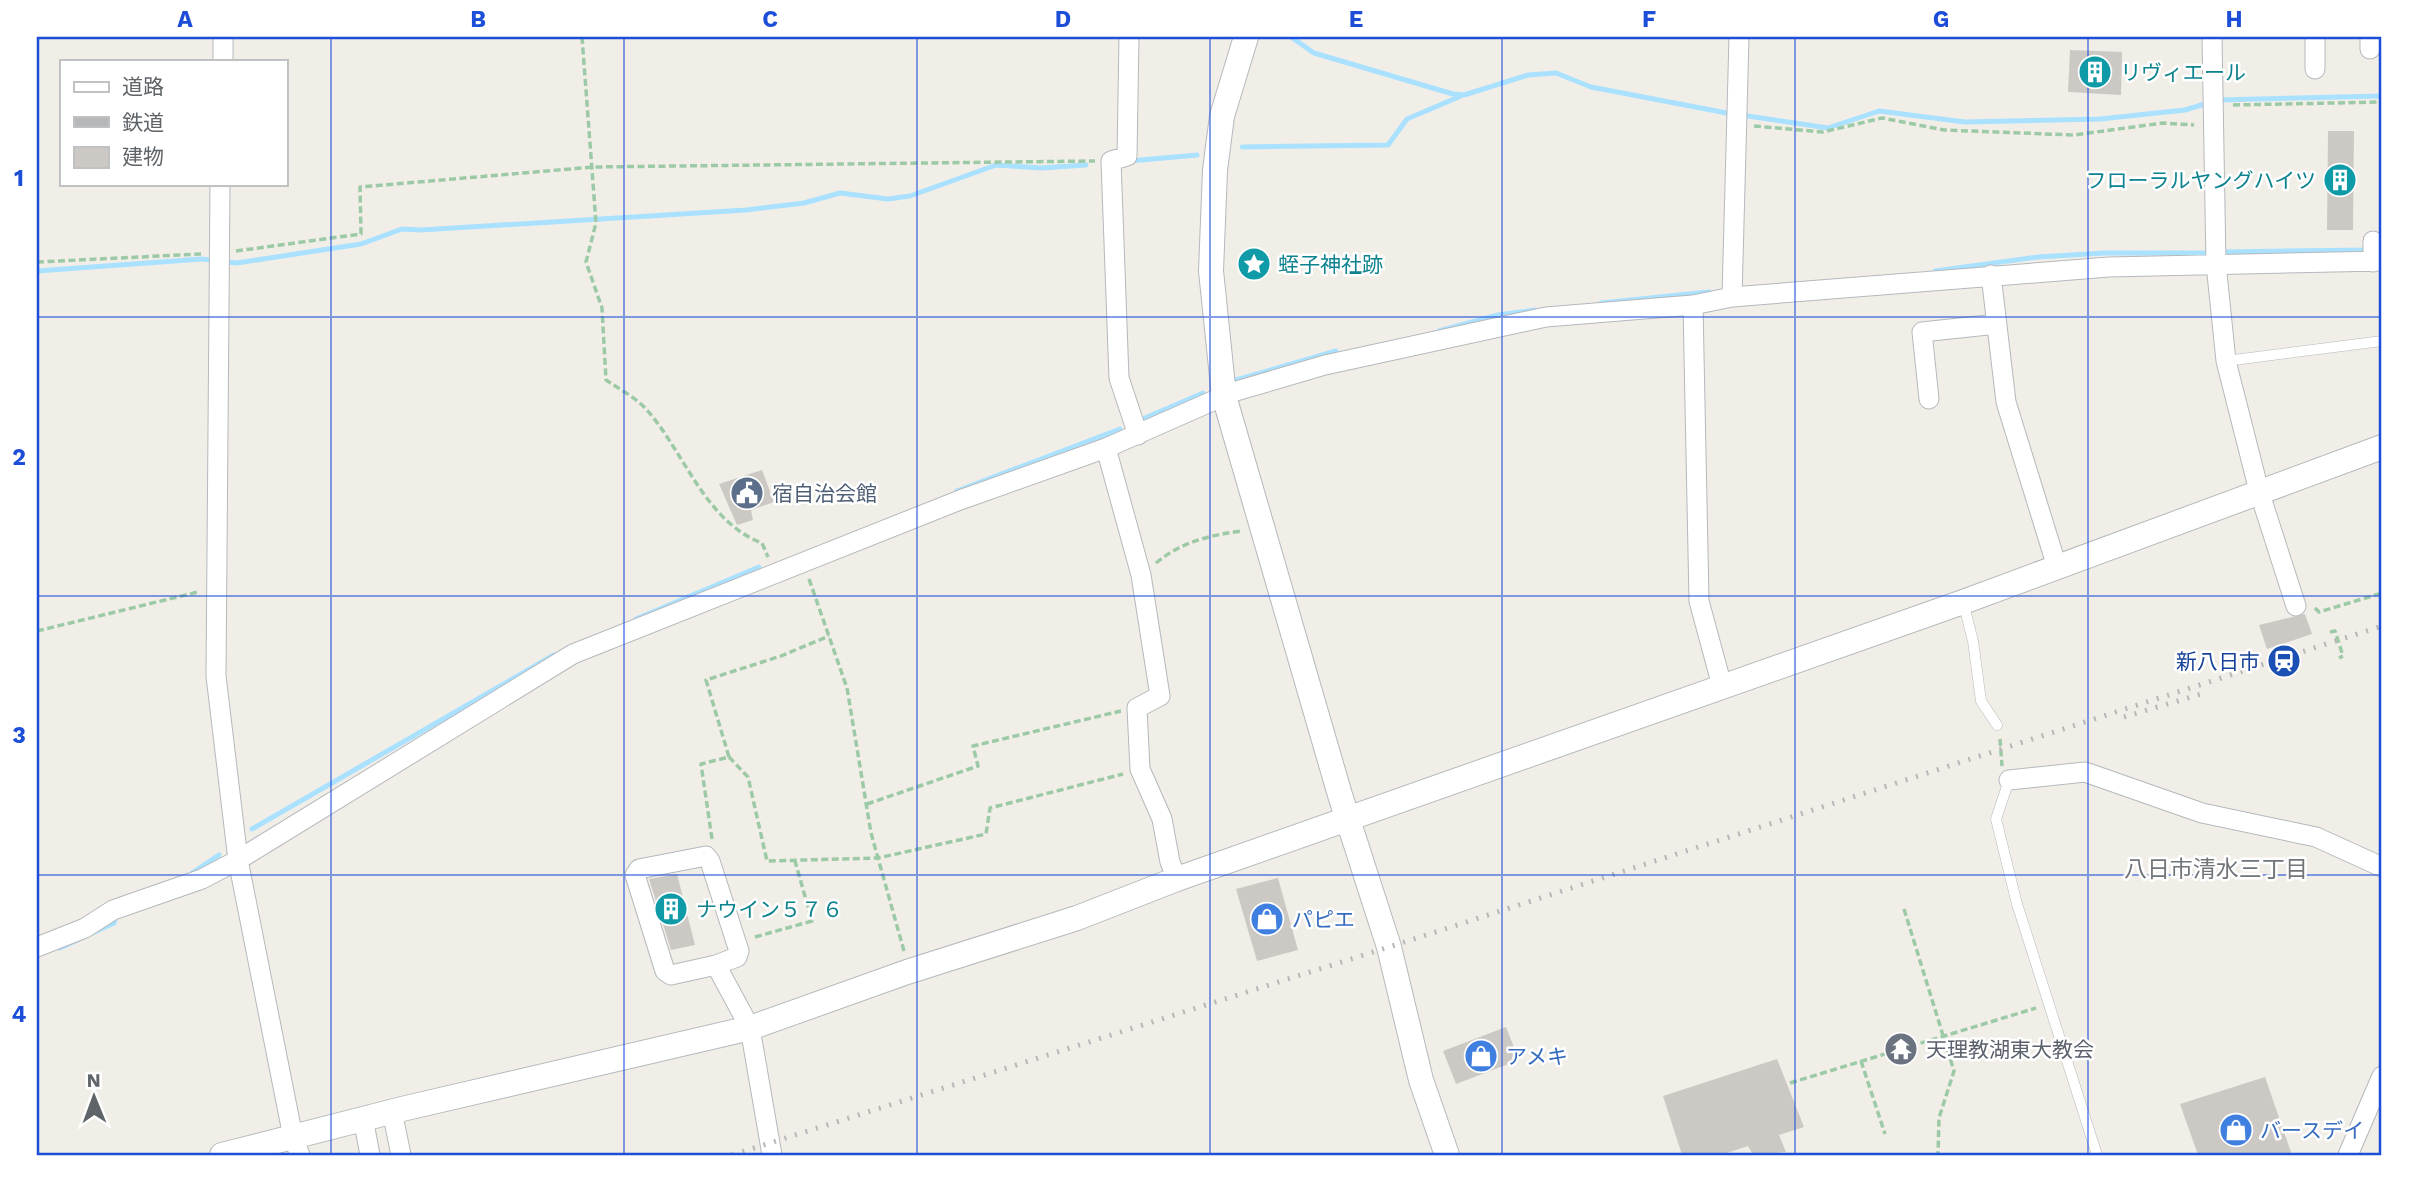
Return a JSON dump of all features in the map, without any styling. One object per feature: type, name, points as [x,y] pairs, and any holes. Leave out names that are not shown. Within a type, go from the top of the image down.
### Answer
[{"type":"street","points":[[223,37],[223,60]]},
{"type":"street","points":[[1129,37],[1127,156],[1111,161],[1119,378],[1138,435]]},
{"type":"street","points":[[1246,37],[1222,116],[1214,170],[1211,271],[1224,396],[1347,820],[1389,947],[1421,1080],[1447,1155]]},
{"type":"street","points":[[1732,297],[1739,37]]},
{"type":"street","points":[[2212,37],[2216,264],[2226,361],[2259,491],[2296,606]]},
{"type":"street","points":[[2315,37],[2315,69]]},
{"type":"street","points":[[220,186],[216,676],[239,860],[297,1146]]},
{"type":"street","points":[[37,947],[85,929],[113,910],[202,879],[239,860],[573,654],[775,576],[960,500],[1106,448],[1224,396],[1325,365],[1546,317],[1693,305],[1732,297],[1990,275],[2216,264],[2378,261],[2373,241]]},
{"type":"street","points":[[1990,275],[2006,402],[2057,567]]},
{"type":"street","points":[[1693,305],[1699,601],[1722,686]]},
{"type":"street","points":[[1929,399],[1922,332],[1997,324]]},
{"type":"street","points":[[222,1155],[297,1146],[363,1118],[750,1028],[908,972],[1077,918],[1177,879],[1963,602],[2382,447]]},
{"type":"street","points":[[1106,448],[1141,575],[1160,696],[1137,708],[1140,769],[1162,819],[1170,862],[1177,879]]},
{"type":"street","points":[[2009,780],[2085,772],[2202,813],[2316,837],[2382,867]]},
{"type":"street","points":[[706,856],[710,861],[736,941],[737,957],[716,965],[671,975],[665,971],[635,875],[639,869],[706,856]]},
{"type":"street","points":[[716,965],[750,1028],[772,1155]]},
{"type":"street","points":[[2348,1155],[2382,1076]]},
{"type":"street","points":[[392,1111],[401,1155]]},
{"type":"street","points":[[363,1118],[370,1155]]},
{"type":"lane","points":[[2226,361],[2382,341]]},
{"type":"lane","points":[[1963,602],[1973,641],[1981,701],[1997,724]]},
{"type":"lane","points":[[2009,780],[1996,819],[2017,904],[2096,1155]]},
{"type":"path","points":[[582,37],[596,223],[586,262],[602,308],[606,380],[645,408],[703,492],[746,537],[762,543],[775,576]]},
{"type":"path","points":[[1735,124],[1823,132],[1882,118],[1944,130],[2074,135],[2163,123],[2213,111],[2382,102]]},
{"type":"path","points":[[37,262],[219,253],[361,234],[360,187],[593,167],[1111,161]]},
{"type":"path","points":[[1141,575],[1174,548],[1216,534],[1262,528]]},
{"type":"path","points":[[804,564],[847,688],[866,804],[908,972]]},
{"type":"path","points":[[2289,586],[2319,612],[2382,593]]},
{"type":"path","points":[[37,631],[217,588]]},
{"type":"path","points":[[2330,632],[2335,631],[2340,639],[2343,656],[2339,658]]},
{"type":"path","points":[[829,636],[782,656],[706,680],[729,757],[748,778],[767,861],[795,862],[834,857],[878,858],[986,834],[990,808],[1140,769]]},
{"type":"path","points":[[866,804],[978,766],[973,746],[1137,708]]},
{"type":"path","points":[[1997,724],[2002,749],[2000,760],[2009,780]]},
{"type":"path","points":[[706,856],[714,848],[701,764],[729,757]]},
{"type":"path","points":[[736,941],[812,920],[795,862]]},
{"type":"path","points":[[1904,909],[1954,1071],[1939,1118],[1938,1155]]},
{"type":"path","points":[[1790,1083],[2048,1005]]},
{"type":"path","points":[[1861,1061],[1885,1135]]},
{"type":"building","name":"リヴィエール","points":[[2070,50],[2122,52],[2121,95],[2068,92]]},
{"type":"building","name":"フローラルヤングハイツ","points":[[2328,131],[2354,131],[2353,230],[2327,230]]},
{"type":"building","name":"宿自治会館","points":[[762,470],[774,502],[751,510],[753,520],[737,525],[719,484]]},
{"type":"building","points":[[2305,614],[2312,634],[2267,649],[2259,625]]},
{"type":"building","name":"ナウイン５７６","points":[[677,874],[695,945],[671,950],[649,879]]},
{"type":"building","name":"パピエ","points":[[1278,878],[1298,950],[1257,961],[1236,889]]},
{"type":"building","name":"アメキ","points":[[1506,1027],[1519,1060],[1456,1084],[1443,1051]]},
{"type":"building","points":[[1777,1059],[1804,1127],[1779,1135],[1786,1152],[1753,1155],[1748,1146],[1721,1155],[1682,1155],[1663,1096]]},
{"type":"building","name":"バースデイ","points":[[2265,1077],[2292,1155],[2198,1155],[2180,1104]]},
{"type":"waterway","points":[[1291,37],[1314,53],[1453,94],[1464,95],[1528,75],[1556,73],[1591,87],[1732,114]]},
{"type":"waterway","points":[[1242,147],[1388,145],[1407,119],[1461,96]]},
{"type":"waterway","points":[[2218,100],[2382,96]]},
{"type":"waterway","points":[[1741,115],[1828,128],[1879,111],[1965,122],[2100,119],[2185,110],[2208,103]]},
{"type":"waterway","points":[[1130,161],[1197,155]]},
{"type":"waterway","points":[[37,271],[202,259],[237,263],[361,244],[402,229],[746,210],[804,203],[840,193],[888,199],[910,196],[996,165],[1041,168],[1086,165]]},
{"type":"waterway","points":[[2221,252],[2369,250]]},
{"type":"waterway","points":[[1935,271],[2038,257],[2105,253],[2211,253]]},
{"type":"waterway","points":[[1601,303],[1709,292]]},
{"type":"waterway","points":[[1439,331],[1498,315],[1535,310]]},
{"type":"waterway","points":[[1236,380],[1336,351]]},
{"type":"waterway","points":[[1145,418],[1203,393]]},
{"type":"waterway","points":[[957,491],[1120,429]]},
{"type":"waterway","points":[[636,619],[759,567]]},
{"type":"waterway","points":[[252,829],[554,655]]},
{"type":"waterway","points":[[192,873],[219,855]]},
{"type":"waterway","points":[[60,948],[114,923],[116,916]]},
{"type":"railway","points":[[732,1155],[1389,947],[2382,626]]},
{"type":"railway","points":[[2124,717],[2208,692]]},
{"type":"place","name":"リヴィエール","points":[[2095,72]]},
{"type":"place","name":"フローラルヤングハイツ","points":[[2340,180]]},
{"type":"place","name":"蛭子神社跡","points":[[1254,264]]},
{"type":"place","name":"宿自治会館","points":[[747,493]]},
{"type":"place","name":"新八日市","points":[[2284,661]]},
{"type":"place","name":"ナウイン５７６","points":[[671,909]]},
{"type":"place","name":"パピエ","points":[[1267,919]]},
{"type":"place","name":"天理教湖東大教会","points":[[1901,1049]]},
{"type":"place","name":"アメキ","points":[[1481,1056]]},
{"type":"place","name":"バースデイ","points":[[2236,1130]]},
{"type":"district","name":"八日市清水三丁目","points":[[2216,869]]}]
